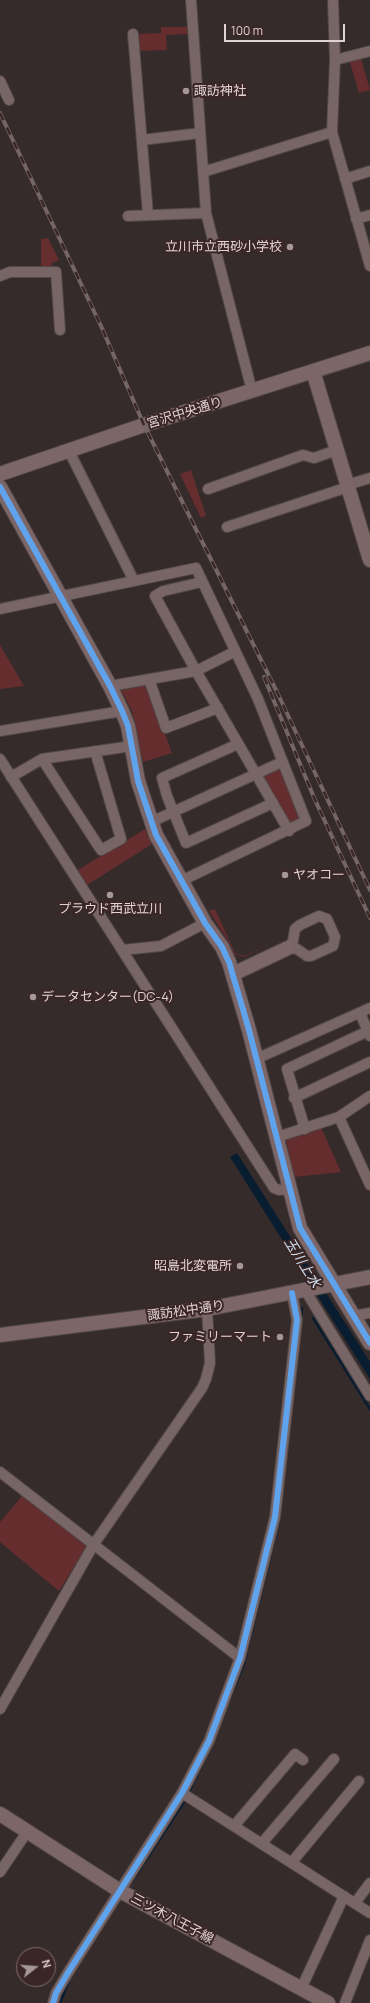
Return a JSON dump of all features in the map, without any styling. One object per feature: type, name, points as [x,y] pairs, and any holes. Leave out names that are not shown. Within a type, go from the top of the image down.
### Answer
[{"type":"street","points":[[191,0],[206,212],[252,391]]},
{"type":"street","points":[[333,0],[335,60],[332,132],[370,266]]},
{"type":"street","points":[[133,34],[148,216]]},
{"type":"street","points":[[335,60],[370,51]]},
{"type":"street","points":[[0,81],[10,100]]},
{"type":"street","points":[[203,172],[332,132]]},
{"type":"street","points":[[142,140],[200,133]]},
{"type":"street","points":[[345,179],[370,171]]},
{"type":"street","points":[[128,216],[206,212]]},
{"type":"street","points":[[356,220],[370,215]]},
{"type":"street","points":[[0,276],[10,272],[56,272],[60,330]]},
{"type":"street","name":"宮沢中央通り","points":[[0,474],[370,353]]},
{"type":"street","points":[[313,371],[370,560]]},
{"type":"street","points":[[208,489],[303,455],[314,458],[337,450]]},
{"type":"street","points":[[69,451],[134,581]]},
{"type":"street","points":[[231,523],[370,478]]},
{"type":"street","points":[[0,486],[59,596],[110,686],[122,712],[132,746],[138,781],[151,822],[166,856],[205,923],[222,947],[233,974],[300,1228],[313,1289],[370,1396]]},
{"type":"street","points":[[0,609],[196,568],[234,652],[258,699],[306,822],[181,881]]},
{"type":"street","points":[[202,582],[163,591],[156,596],[196,671],[289,831]]},
{"type":"street","points":[[110,686],[196,671],[234,652]]},
{"type":"street","points":[[149,679],[166,728],[218,708]]},
{"type":"street","points":[[0,731],[122,712]]},
{"type":"street","points":[[238,744],[162,778],[173,812],[186,843],[273,804]]},
{"type":"street","points":[[11,777],[42,759],[132,746]]},
{"type":"street","points":[[42,759],[101,850],[121,838],[95,751]]},
{"type":"street","points":[[0,758],[274,1188],[279,1190],[289,1189]]},
{"type":"street","points":[[151,822],[282,762]]},
{"type":"street","points":[[122,950],[161,946],[205,923]]},
{"type":"street","points":[[233,974],[293,946]]},
{"type":"street","points":[[256,1059],[370,1008]]},
{"type":"street","points":[[305,1129],[294,1098],[287,1069],[369,1034],[360,1013]]},
{"type":"street","points":[[294,1098],[370,1062]]},
{"type":"street","points":[[277,1138],[339,1117],[370,1096]]},
{"type":"street","points":[[339,1117],[370,1185]]},
{"type":"street","name":"諏訪松中通り","points":[[0,1335],[207,1309],[370,1277]]},
{"type":"street","points":[[313,1289],[353,1316],[370,1343]]},
{"type":"street","points":[[53,2003],[56,1992],[120,1890],[186,1796],[212,1743],[240,1658],[264,1568],[275,1517],[297,1320],[313,1289]]},
{"type":"street","points":[[0,1709],[94,1544],[197,1397],[206,1379],[210,1363],[207,1309]]},
{"type":"street","points":[[353,1316],[370,1313]]},
{"type":"street","points":[[0,1472],[240,1658]]},
{"type":"street","points":[[234,1826],[295,1754],[303,1760]]},
{"type":"street","points":[[262,1843],[334,1759]]},
{"type":"street","points":[[292,1862],[359,1781]]},
{"type":"street","points":[[186,1796],[370,1913]]},
{"type":"street","name":"三ツ木八王子線","points":[[0,1814],[120,1890],[328,2003]]},
{"type":"street","points":[[0,1872],[27,1832]]},
{"type":"street","points":[[354,1903],[370,1883]]},
{"type":"street","points":[[301,1989],[344,1896]]},
{"type":"street","points":[[345,2003],[370,1940]]},
{"type":"shaded area","points":[[161,27],[188,27],[188,34],[166,35],[167,50],[137,51],[137,34],[161,33]]},
{"type":"shaded area","points":[[361,59],[370,90],[359,93],[350,62]]},
{"type":"shaded area","points":[[48,238],[59,260],[52,263],[52,266],[41,266],[41,239]]},
{"type":"shaded area","points":[[191,470],[206,516],[201,518],[180,474]]},
{"type":"shaded area","points":[[0,645],[24,686],[0,689]]},
{"type":"shaded area","points":[[147,685],[172,753],[143,762],[132,711],[121,690]]},
{"type":"shaded area","points":[[281,769],[301,818],[291,823],[263,777]]},
{"type":"shaded area","points":[[145,829],[152,844],[87,885],[78,870]]},
{"type":"shaded area","points":[[215,909],[235,953],[244,956],[265,947],[244,957],[234,954],[227,939],[209,911]]},
{"type":"shaded area","points":[[321,1127],[341,1172],[294,1177],[286,1138]]},
{"type":"shaded area","points":[[22,1496],[87,1546],[59,1591],[0,1542],[0,1522]]},
{"type":"water","name":"玉川上水","points":[[237,1153],[370,1362],[370,1379],[230,1157]]},
{"type":"waterway","points":[[301,1319],[302,1308]]},
{"type":"waterway","points":[[313,1318],[370,1409]]},
{"type":"waterway","points":[[230,1699],[244,1664],[279,1521]]},
{"type":"waterway","points":[[188,1794],[212,1745]]},
{"type":"waterway","points":[[133,1880],[186,1799]]},
{"type":"waterway","points":[[60,2003],[69,1981]]},
{"type":"railway","points":[[0,113],[101,326],[144,425],[277,692],[370,890]]},
{"type":"railway","points":[[264,677],[315,800],[370,918]]},
{"type":"cycle path","points":[[0,487],[110,686],[122,711],[128,726],[138,781],[156,835],[205,923],[222,947],[229,962],[249,1030],[300,1228],[370,1343]]},
{"type":"cycle path","points":[[53,2003],[56,1993],[69,1971],[182,1793],[209,1741],[240,1658],[275,1517],[297,1320],[292,1293]]},
{"type":"place","name":"諏訪神社","points":[[186,91]]},
{"type":"place","name":"立川市立西砂小学校","points":[[290,247]]},
{"type":"place","name":"ヤオコー","points":[[285,875]]},
{"type":"place","name":"プラウド西武立川","points":[[110,895]]},
{"type":"place","name":"データセンター(DC-4)","points":[[33,997]]},
{"type":"place","name":"昭島北変電所","points":[[240,1266]]},
{"type":"place","name":"ファミリーマート","points":[[280,1337]]}]
